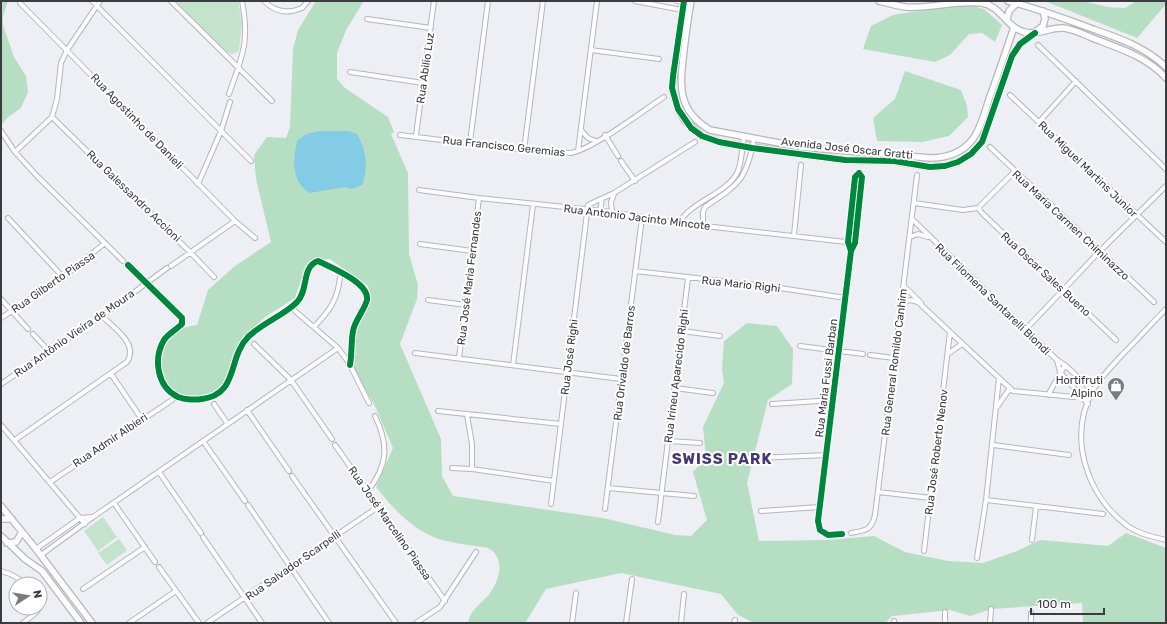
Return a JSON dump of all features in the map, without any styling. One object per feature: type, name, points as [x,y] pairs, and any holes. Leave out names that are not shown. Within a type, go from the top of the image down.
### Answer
[{"type":"street","points":[[92,1],[251,161]]},
{"type":"street","points":[[15,152],[52,117],[57,99],[61,63],[67,50],[100,1]]},
{"type":"street","points":[[171,1],[272,101]]},
{"type":"street","points":[[264,1],[276,10],[283,12],[302,8],[308,1]]},
{"type":"street","name":"Rua Abilio Luz","points":[[416,135],[434,1]]},
{"type":"street","points":[[470,142],[488,1]]},
{"type":"street","points":[[524,150],[543,1]]},
{"type":"street","points":[[578,152],[597,1]]},
{"type":"street","points":[[635,1],[682,10]]},
{"type":"street","points":[[676,1],[683,1]]},
{"type":"street","name":"Avenida José Oscar Gratti","points":[[683,1],[672,88],[678,109],[688,124],[702,136],[719,142],[752,148],[845,160],[894,161],[930,167],[945,166],[958,162],[970,154],[982,142],[1012,56],[1020,44],[1035,33]]},
{"type":"street","name":"Avenida José Oscar Gratti","points":[[691,1],[681,75],[683,100],[689,112],[698,123],[710,130],[754,140],[801,147],[930,158],[943,158],[953,154],[964,148],[973,139],[980,124],[1014,27]]},
{"type":"street","points":[[879,1],[906,7],[957,3],[982,4],[995,8],[1014,27],[1025,32],[1035,33],[1050,28],[1072,30],[1135,54],[1154,67],[1166,78]]},
{"type":"street","points":[[1008,1],[1044,11],[1139,46],[1153,55],[1166,67]]},
{"type":"street","points":[[229,94],[244,50],[246,35],[242,2]]},
{"type":"street","name":"Rua Agostinho de Danieli","points":[[20,3],[198,184],[235,221],[255,238]]},
{"type":"street","points":[[1007,20],[1009,11],[1017,3]]},
{"type":"street","points":[[1035,33],[1044,23],[1044,11]]},
{"type":"street","points":[[367,19],[431,28]]},
{"type":"street","points":[[1038,45],[1166,169]]},
{"type":"street","points":[[591,50],[659,59]]},
{"type":"street","points":[[350,72],[423,83]]},
{"type":"street","points":[[1039,122],[1076,81]]},
{"type":"street","name":"Rua Miguel Martins Junior","points":[[1010,95],[1166,242]]},
{"type":"street","name":"Rua Francisco Geremias","points":[[400,134],[524,150],[562,153],[578,152],[664,97]]},
{"type":"street","points":[[198,184],[221,131],[230,102]]},
{"type":"street","name":"Rua Galessandro Accioni","points":[[52,117],[214,277]]},
{"type":"street","points":[[581,130],[588,138],[596,141]]},
{"type":"street","points":[[1,131],[15,152],[123,261]]},
{"type":"street","points":[[605,135],[618,156]]},
{"type":"street","points":[[678,223],[684,214],[729,183],[738,170],[744,137]]},
{"type":"street","points":[[703,226],[703,212],[705,207],[741,180],[745,172],[754,140]]},
{"type":"street","points":[[587,210],[590,203],[602,199],[635,181],[695,142]]},
{"type":"street","name":"Rua Maria Carmen Chiminazzo","points":[[990,147],[1099,252],[1154,302]]},
{"type":"street","points":[[620,161],[635,181]]},
{"type":"street","points":[[794,234],[801,165]]},
{"type":"street","points":[[914,203],[963,210],[978,208],[1015,171]]},
{"type":"street","points":[[848,242],[855,177],[859,173],[862,177],[855,242]]},
{"type":"street","name":"Rua General Romildo Canhim","points":[[851,533],[868,530],[871,526],[878,492],[917,175]]},
{"type":"street","points":[[1026,329],[1099,252],[1166,186]]},
{"type":"street","name":"Rua Antonio Jacinto Mincote","points":[[419,190],[533,205],[612,212],[642,218],[703,226],[794,234],[855,242]]},
{"type":"street","points":[[612,212],[611,202],[614,193]]},
{"type":"street","name":"Rua José Maria Fernandes","points":[[459,358],[479,198]]},
{"type":"street","points":[[600,211],[602,199]]},
{"type":"street","points":[[513,365],[533,205]]},
{"type":"street","name":"Rua Oscar Sales Bueno","points":[[978,208],[1116,340]]},
{"type":"street","name":"Rua José Righi","points":[[551,504],[587,210]]},
{"type":"street","points":[[8,218],[63,277]]},
{"type":"street","name":"Rua Orivaldo de Barros","points":[[605,509],[642,218]]},
{"type":"street","name":"Rua Filomena Santarelli Biondi","points":[[912,219],[1057,360],[1065,365],[1093,391]]},
{"type":"street","name":"Rua Antônio Vieira de Moura","points":[[1,384],[102,316],[146,283],[235,221]]},
{"type":"street","name":"Rua Filomena Santarelli Biondi","points":[[910,237],[918,234],[929,237]]},
{"type":"street","name":"Rua Maria Fussi Barban","points":[[848,242],[851,250]]},
{"type":"street","name":"Rua Maria Fussi Barban","points":[[820,508],[851,250],[855,242]]},
{"type":"street","name":"Rua Gilberto Piassa","points":[[1,318],[63,277],[105,243]]},
{"type":"street","points":[[420,244],[472,251]]},
{"type":"street","points":[[128,265],[182,318],[182,324],[164,339],[158,356],[158,371],[163,386],[179,398],[196,400],[209,398],[221,392],[228,385],[235,360],[247,338],[297,302],[304,290],[308,268],[318,261],[345,273],[364,289],[366,294],[367,299],[354,330],[350,365]]},
{"type":"street","name":"Rua Mario Righi","points":[[636,271],[767,286],[846,298]]},
{"type":"street","points":[[314,327],[331,309],[339,291],[340,278]]},
{"type":"street","name":"Rua Irineu Aparecido Righi","points":[[658,522],[688,278]]},
{"type":"street","points":[[904,286],[962,344],[1010,388],[1018,392],[1074,397]]},
{"type":"street","points":[[1,299],[28,329]]},
{"type":"street","points":[[428,300],[466,305]]},
{"type":"street","points":[[902,303],[914,300],[925,308]]},
{"type":"street","points":[[1166,309],[1101,378],[1093,391],[1088,404],[1082,432],[1084,462],[1090,482],[1097,494],[1111,512],[1130,527],[1148,536],[1166,540]]},
{"type":"street","points":[[295,311],[338,348],[350,365],[369,403]]},
{"type":"street","points":[[15,440],[128,362],[132,352],[128,342],[102,316]]},
{"type":"street","points":[[682,331],[720,336]]},
{"type":"street","name":"Rua José Roberto Nenov","points":[[924,551],[950,332]]},
{"type":"street","points":[[33,334],[49,351]]},
{"type":"street","points":[[254,344],[291,380],[332,439]]},
{"type":"street","points":[[948,354],[962,344]]},
{"type":"street","points":[[800,346],[863,354]]},
{"type":"street","points":[[41,555],[93,517],[338,348]]},
{"type":"street","points":[[415,353],[622,378]]},
{"type":"street","points":[[870,355],[894,358]]},
{"type":"street","name":"Rua Filomena Santarelli Biondi","points":[[1057,360],[1060,372]]},
{"type":"street","points":[[1048,395],[1065,365]]},
{"type":"street","points":[[1060,372],[1088,404]]},
{"type":"street","points":[[111,374],[141,418]]},
{"type":"street","points":[[977,558],[993,445],[999,378]]},
{"type":"street","points":[[675,388],[713,393]]},
{"type":"street","points":[[997,408],[1010,388]]},
{"type":"street","name":"Rua Admir Albieri","points":[[50,482],[141,418],[172,400]]},
{"type":"street","points":[[772,404],[834,400]]},
{"type":"street","points":[[214,404],[227,424]]},
{"type":"street","points":[[248,410],[289,471]]},
{"type":"street","points":[[438,411],[561,424]]},
{"type":"street","points":[[467,415],[472,444],[472,469]]},
{"type":"street","points":[[368,491],[378,478],[384,460],[384,439],[375,416]]},
{"type":"street","points":[[1,424],[85,524]]},
{"type":"street","points":[[203,441],[245,501]]},
{"type":"street","points":[[668,441],[700,443]]},
{"type":"street","name":"Rua José Marcelino Piassa","points":[[335,445],[444,601]]},
{"type":"street","points":[[993,445],[1069,455]]},
{"type":"street","points":[[758,458],[827,455]]},
{"type":"street","points":[[452,468],[472,469],[554,482]]},
{"type":"street","points":[[159,472],[262,623]]},
{"type":"street","points":[[292,476],[396,623]]},
{"type":"street","points":[[608,488],[694,496]]},
{"type":"street","points":[[878,492],[931,498]]},
{"type":"street","points":[[986,500],[1103,514]]},
{"type":"street","points":[[114,503],[155,562]]},
{"type":"street","points":[[248,505],[329,623]]},
{"type":"street","points":[[1,506],[41,555],[92,623]]},
{"type":"street","name":"Rua Salvador Scarpelli","points":[[207,623],[246,598],[378,507]]},
{"type":"street","points":[[1032,540],[1036,507]]},
{"type":"street","points":[[761,511],[820,508],[820,530],[828,535],[842,534]]},
{"type":"street","points":[[2,517],[12,520]]},
{"type":"street","points":[[36,549],[80,518],[93,517]]},
{"type":"street","points":[[7,543],[16,542],[19,540],[22,532]]},
{"type":"street","points":[[1,536],[7,543],[42,571],[81,623]]},
{"type":"street","points":[[83,589],[145,547]]},
{"type":"street","points":[[416,623],[440,607],[476,552]]},
{"type":"street","points":[[159,567],[199,623]]},
{"type":"street","points":[[1,571],[14,576]]},
{"type":"street","points":[[626,623],[632,579]]},
{"type":"street","points":[[129,623],[176,591]]},
{"type":"street","points":[[572,623],[576,593]]},
{"type":"street","points":[[681,623],[684,594]]},
{"type":"street","points":[[990,609],[990,623]]},
{"type":"street","points":[[945,612],[945,623]]},
{"type":"street","points":[[1031,613],[1031,623]]},
{"type":"street","points":[[24,623],[32,616]]},
{"type":"green space","points":[[1,1],[8,1],[3,16],[3,25],[14,57],[26,76],[28,92],[21,108],[7,118],[1,125]]},
{"type":"green space","points":[[175,1],[238,1],[242,22],[239,51],[233,54],[227,53]]},
{"type":"green space","points":[[316,1],[364,1],[346,30],[337,53],[337,79],[345,88],[388,117],[394,132],[391,134],[408,173],[409,254],[418,285],[417,299],[400,344],[441,439],[442,476],[453,496],[603,518],[675,535],[691,536],[707,520],[693,472],[706,458],[703,427],[724,383],[722,369],[724,341],[747,323],[777,326],[793,349],[792,384],[768,400],[747,483],[759,541],[827,540],[874,536],[905,552],[948,561],[983,563],[1017,551],[1040,540],[1108,546],[1126,533],[1166,548],[1166,623],[1083,623],[1082,603],[991,609],[970,616],[950,610],[892,616],[885,623],[754,623],[738,615],[721,594],[621,573],[546,589],[525,623],[468,623],[473,611],[488,596],[498,577],[499,564],[498,558],[494,552],[488,548],[445,541],[429,535],[404,518],[376,487],[393,448],[375,406],[353,368],[353,330],[370,300],[368,286],[330,259],[311,260],[305,267],[295,298],[265,317],[240,341],[221,392],[209,398],[179,398],[163,386],[158,356],[164,339],[182,328],[197,325],[208,290],[235,266],[271,242],[256,179],[254,155],[267,137],[286,138],[290,127],[293,49],[298,30]]},
{"type":"green space","points":[[1045,1],[1083,1],[1108,7],[1125,8],[1136,1],[1166,1],[1166,4],[1137,38]]},
{"type":"green space","points":[[965,4],[984,9],[1002,25],[995,42],[982,33],[969,34],[950,55],[935,62],[863,49],[871,26],[893,15]]},
{"type":"green space","points":[[905,71],[961,90],[967,106],[968,117],[949,136],[922,142],[877,141],[873,118],[895,99]]},
{"type":"green space","points":[[103,517],[110,527],[91,541],[84,531]]},
{"type":"green space","points":[[110,527],[117,537],[98,551],[91,541]]},
{"type":"green space","points":[[119,539],[127,550],[107,565],[98,553]]},
{"type":"water","points":[[319,131],[348,131],[357,134],[363,146],[366,159],[362,185],[352,189],[345,187],[310,193],[299,183],[296,177],[294,163],[297,141],[306,134]]},
{"type":"cycle path","points":[[684,1],[672,88],[678,109],[691,128],[702,136],[719,142],[752,148],[845,160],[894,161],[930,167],[945,166],[958,162],[971,154],[982,142],[1012,56],[1020,44],[1035,33]]},
{"type":"cycle path","points":[[842,534],[828,535],[820,530],[818,521],[851,251],[855,243],[862,177],[859,173],[855,177],[848,242],[851,251]]},
{"type":"cycle path","points":[[128,265],[182,318],[182,324],[164,340],[161,347],[158,364],[161,380],[165,387],[178,397],[197,400],[214,396],[222,390],[231,374],[237,355],[248,337],[253,332],[287,311],[297,302],[301,297],[309,268],[318,261],[348,276],[356,282],[366,294],[366,304],[353,331],[350,365]]},
{"type":"place","name":"Hortifruti Alpino","points":[[1116,401]]},
{"type":"district","name":"SWISS PARK","points":[[722,459]]}]
